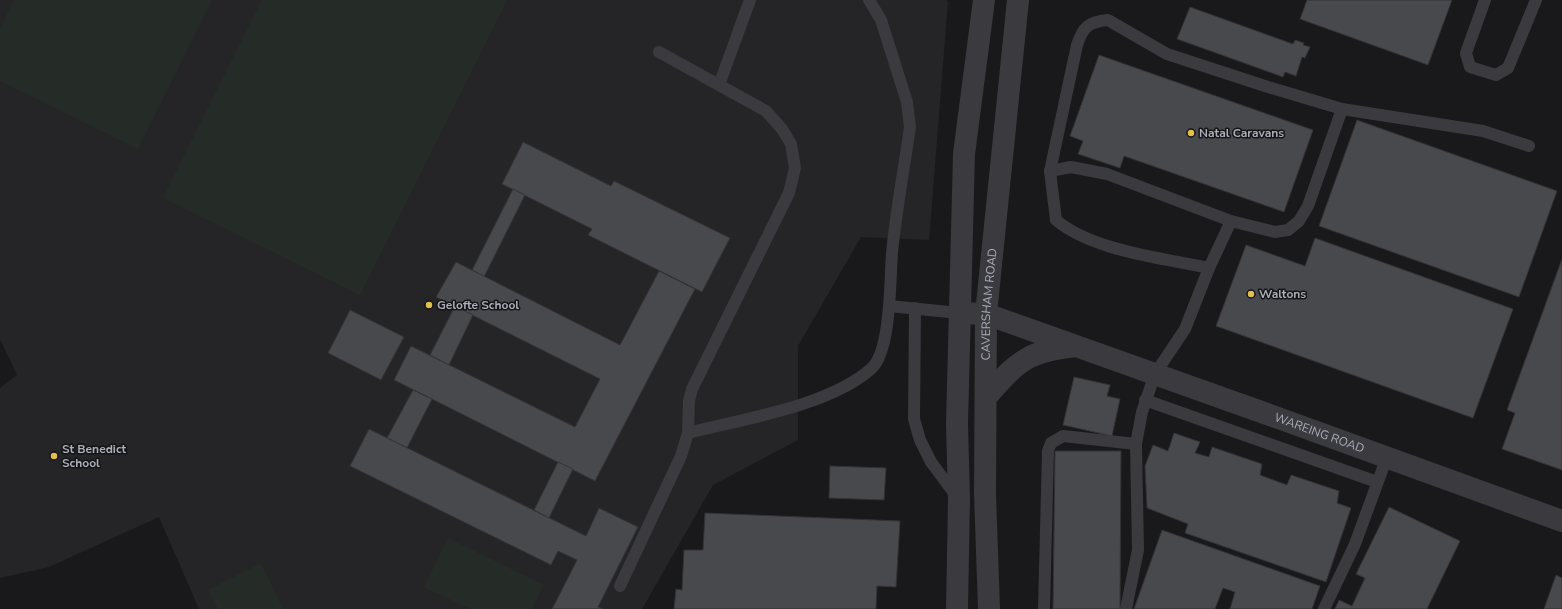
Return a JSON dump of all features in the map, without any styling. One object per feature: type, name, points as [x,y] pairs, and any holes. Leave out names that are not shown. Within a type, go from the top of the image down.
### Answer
[{"type":"street","points":[[957,609],[959,499],[957,424],[964,154],[984,0]]},
{"type":"street","name":"CAVERSHAM ROAD","points":[[989,609],[985,494],[986,314],[1018,0]]},
{"type":"street","name":"WAREING ROAD","points":[[959,313],[986,314],[1562,521]]},
{"type":"street","name":"WAREING ROAD","points":[[986,396],[1015,366],[1031,356],[1076,346]]},
{"type":"lane","points":[[719,85],[750,0]]},
{"type":"lane","points":[[688,433],[813,401],[853,382],[873,366],[884,342],[889,306],[892,253],[910,127],[910,116],[881,20],[869,0]]},
{"type":"lane","points":[[1485,0],[1466,53],[1467,60],[1470,67],[1496,75],[1508,68],[1536,0]]},
{"type":"lane","points":[[1209,268],[1120,249],[1081,237],[1068,230],[1056,220],[1050,171],[1077,45],[1081,32],[1089,25],[1098,21],[1108,20],[1167,54],[1342,109],[1483,131],[1529,146]]},
{"type":"lane","points":[[620,586],[681,456],[688,433],[689,401],[692,389],[789,193],[795,168],[791,144],[782,129],[766,111],[659,52]]},
{"type":"lane","points":[[1050,171],[1071,168],[1106,174],[1232,221],[1275,232],[1288,230],[1299,221],[1308,206],[1342,109]]},
{"type":"lane","points":[[1126,609],[1138,550],[1136,444],[1145,400],[1154,374],[1185,329],[1209,268],[1232,221]]},
{"type":"lane","points":[[889,306],[959,313]]},
{"type":"lane","points":[[916,308],[914,419],[920,440],[931,462],[959,499]]},
{"type":"lane","points":[[1145,400],[1378,482]]},
{"type":"lane","points":[[1044,609],[1048,451],[1051,443],[1063,436],[1136,444]]},
{"type":"lane","points":[[1324,609],[1355,544],[1387,457]]},
{"type":"shaded area","name":"Gelofte School","points":[[0,0],[946,0],[948,2],[929,240],[861,237],[798,346],[798,440],[713,485],[642,609],[199,609],[159,517],[49,567],[0,578],[0,388],[17,375],[0,339]]},
{"type":"shaded area","points":[[14,0],[212,0],[138,149],[0,81],[0,29]]},
{"type":"shaded area","points":[[262,0],[507,0],[360,295],[163,198]]},
{"type":"shaded area","points":[[448,538],[544,585],[532,609],[470,609],[424,587]]},
{"type":"shaded area","points":[[261,563],[283,609],[218,609],[208,590]]},
{"type":"building","points":[[1307,0],[1452,0],[1428,65],[1300,19]]},
{"type":"building","points":[[1190,7],[1293,44],[1295,40],[1310,47],[1305,58],[1302,57],[1296,76],[1285,72],[1283,77],[1177,39]]},
{"type":"building","name":"Natal Caravans","points":[[1099,55],[1313,130],[1284,212],[1124,156],[1120,168],[1078,154],[1083,141],[1070,136]]},
{"type":"building","points":[[1357,120],[1557,191],[1519,297],[1319,226]]},
{"type":"building","points":[[523,142],[611,186],[614,181],[730,238],[702,292],[588,235],[592,229],[502,184]]},
{"type":"building","points":[[513,189],[525,195],[484,277],[472,270]]},
{"type":"building","points":[[1315,238],[1513,309],[1473,418],[1216,326],[1246,245],[1305,266]]},
{"type":"building","points":[[1562,259],[1562,470],[1502,449],[1515,413],[1507,410]]},
{"type":"building","points":[[456,262],[620,345],[659,271],[695,289],[595,481],[394,380],[411,346],[575,427],[600,379],[436,297]]},
{"type":"building","points":[[455,306],[473,315],[449,365],[430,355]]},
{"type":"building","points":[[350,310],[404,337],[381,380],[328,353]]},
{"type":"building","points":[[1074,377],[1110,385],[1107,396],[1120,399],[1112,436],[1063,425]]},
{"type":"building","points":[[413,390],[432,399],[407,448],[387,438]]},
{"type":"building","points":[[369,429],[586,536],[599,508],[638,527],[598,607],[603,609],[552,609],[577,560],[558,551],[551,565],[350,466]]},
{"type":"building","points":[[1174,433],[1200,442],[1195,453],[1209,457],[1212,447],[1262,464],[1260,475],[1287,485],[1291,475],[1339,491],[1337,503],[1351,508],[1326,582],[1185,533],[1188,524],[1147,508],[1145,466],[1153,445],[1168,451]]},
{"type":"building","points":[[1055,451],[1121,451],[1120,609],[1053,609]]},
{"type":"building","points":[[558,462],[573,469],[549,518],[534,510]]},
{"type":"building","points":[[830,466],[886,468],[884,500],[829,498]]},
{"type":"building","points":[[1389,507],[1460,541],[1427,609],[1335,609],[1339,600],[1352,606],[1365,578],[1356,574]]},
{"type":"building","points":[[705,513],[900,521],[896,587],[877,586],[876,609],[674,609],[676,589],[682,590],[684,550],[703,550]]},
{"type":"building","points":[[1162,530],[1320,586],[1312,609],[1230,609],[1235,592],[1223,588],[1215,609],[1134,609]]},
{"type":"building","points":[[1556,575],[1562,578],[1562,609],[1544,609]]},
{"type":"place","name":"Natal Caravans","points":[[1191,133]]},
{"type":"place","name":"Waltons","points":[[1251,294]]},
{"type":"place","name":"Gelofte School","points":[[429,305]]},
{"type":"place","name":"St Benedict School","points":[[54,456]]}]
